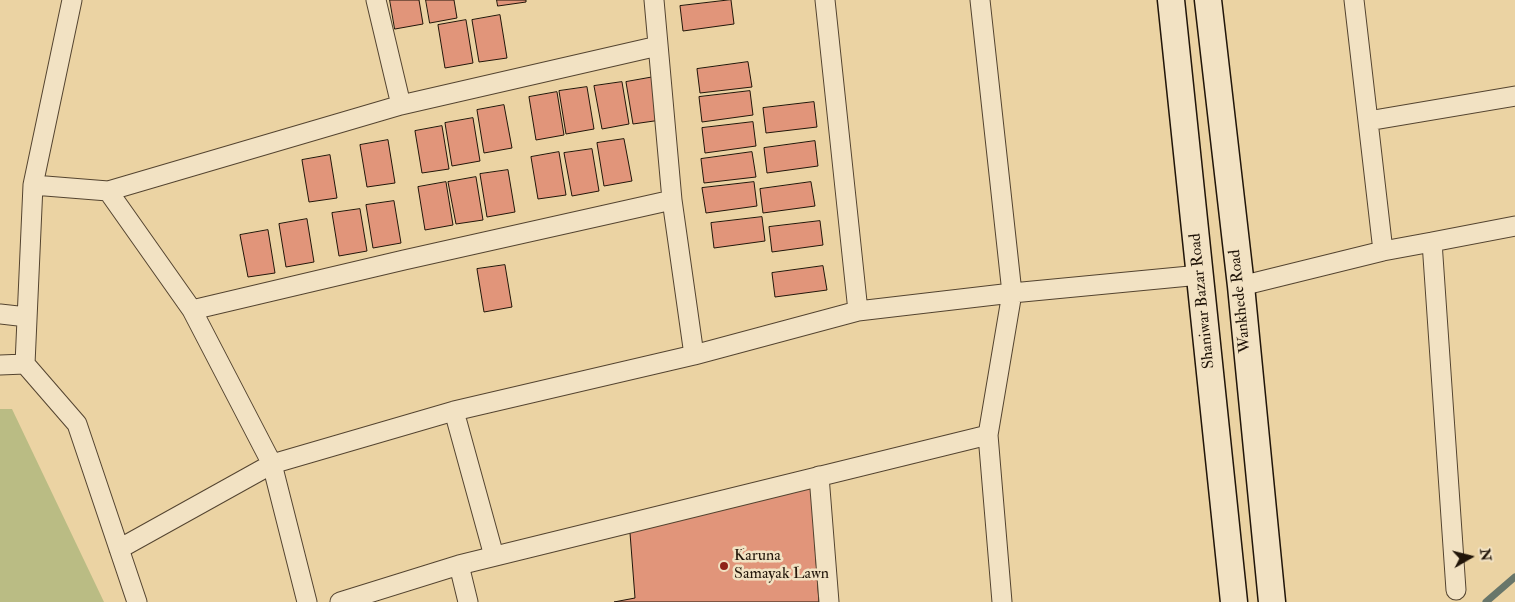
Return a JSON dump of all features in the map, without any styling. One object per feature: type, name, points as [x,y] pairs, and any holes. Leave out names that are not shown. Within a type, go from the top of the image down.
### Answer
[{"type":"main road","name":"Shaniwar Bazar Road","points":[[1171,0],[1234,602]]},
{"type":"main road","name":"Wankhede Road","points":[[1208,0],[1241,286],[1272,602]]},
{"type":"street","points":[[72,0],[32,185],[25,364],[77,424],[137,602]]},
{"type":"street","points":[[376,0],[401,105]]},
{"type":"street","points":[[654,0],[672,200],[694,355]]},
{"type":"street","points":[[825,0],[858,312]]},
{"type":"street","points":[[980,0],[1012,293],[988,434],[1002,602]]},
{"type":"street","points":[[1354,0],[1383,251]]},
{"type":"street","points":[[32,185],[108,191],[401,105],[658,46]]},
{"type":"street","points":[[1368,121],[1515,96]]},
{"type":"street","points":[[108,191],[192,310],[272,464],[307,602]]},
{"type":"street","points":[[192,310],[672,200]]},
{"type":"street","points":[[1241,286],[1383,251],[1515,226]]},
{"type":"street","points":[[1432,242],[1456,590]]},
{"type":"street","points":[[119,549],[272,464],[454,411],[694,355],[858,312],[1012,293],[1200,275]]},
{"type":"street","points":[[0,314],[27,317]]},
{"type":"street","points":[[0,365],[25,364]]},
{"type":"street","points":[[454,411],[494,556]]},
{"type":"street","points":[[340,602],[459,565],[988,434]]},
{"type":"street","points":[[819,476],[829,602]]},
{"type":"street","points":[[459,565],[468,602]]},
{"type":"green space","points":[[0,409],[12,409],[104,602],[0,602]]},
{"type":"building","points":[[390,0],[419,0],[423,24],[395,29]]},
{"type":"building","points":[[426,0],[454,0],[457,18],[430,23]]},
{"type":"building","points":[[497,0],[526,0],[526,2],[498,6]]},
{"type":"building","points":[[731,0],[734,24],[683,31],[680,6]]},
{"type":"building","points":[[500,15],[507,58],[479,62],[472,20]]},
{"type":"building","points":[[466,20],[473,63],[445,68],[438,25]]},
{"type":"building","points":[[748,62],[752,87],[700,93],[697,69]]},
{"type":"building","points":[[654,77],[661,120],[633,124],[626,82]]},
{"type":"building","points":[[622,82],[629,124],[602,129],[594,86]]},
{"type":"building","points":[[587,87],[594,129],[566,134],[559,91]]},
{"type":"building","points":[[750,91],[753,115],[702,122],[699,97]]},
{"type":"building","points":[[557,92],[564,135],[536,140],[529,97]]},
{"type":"building","points":[[814,102],[817,127],[766,133],[763,108]]},
{"type":"building","points":[[504,105],[512,148],[484,153],[477,110]]},
{"type":"building","points":[[473,118],[480,161],[452,166],[445,123]]},
{"type":"building","points":[[753,122],[756,146],[705,153],[702,128]]},
{"type":"building","points":[[442,126],[449,169],[422,173],[415,131]]},
{"type":"building","points":[[624,139],[632,181],[604,186],[597,143]]},
{"type":"building","points":[[388,140],[395,183],[367,187],[360,145]]},
{"type":"building","points":[[815,141],[818,166],[767,173],[764,148]]},
{"type":"building","points":[[592,149],[599,191],[572,196],[564,153]]},
{"type":"building","points":[[559,152],[566,195],[538,199],[531,157]]},
{"type":"building","points":[[752,152],[756,177],[704,183],[701,159]]},
{"type":"building","points":[[330,155],[337,198],[309,202],[302,160]]},
{"type":"building","points":[[508,170],[515,212],[487,217],[480,174]]},
{"type":"building","points":[[476,177],[483,220],[456,224],[448,182]]},
{"type":"building","points":[[446,182],[453,225],[425,230],[418,187]]},
{"type":"building","points":[[754,182],[757,206],[706,213],[702,188]]},
{"type":"building","points":[[811,182],[815,206],[763,213],[760,189]]},
{"type":"building","points":[[394,201],[401,243],[373,248],[366,205]]},
{"type":"building","points":[[360,209],[367,251],[339,256],[332,213]]},
{"type":"building","points":[[762,217],[765,241],[714,248],[711,223]]},
{"type":"building","points":[[307,219],[314,262],[286,267],[279,224]]},
{"type":"building","points":[[820,221],[823,245],[772,252],[769,227]]},
{"type":"building","points":[[268,230],[275,273],[248,277],[240,235]]},
{"type":"building","points":[[505,265],[512,307],[484,312],[477,269]]},
{"type":"building","points":[[823,266],[827,290],[775,297],[772,273]]},
{"type":"building","name":"Karuna Samayak Lawn","points":[[811,488],[819,602],[614,602],[635,598],[630,533]]},
{"type":"waterway","points":[[1486,602],[1515,577]]},
{"type":"place","name":"Karuna Samayak Lawn","points":[[724,566]]}]
